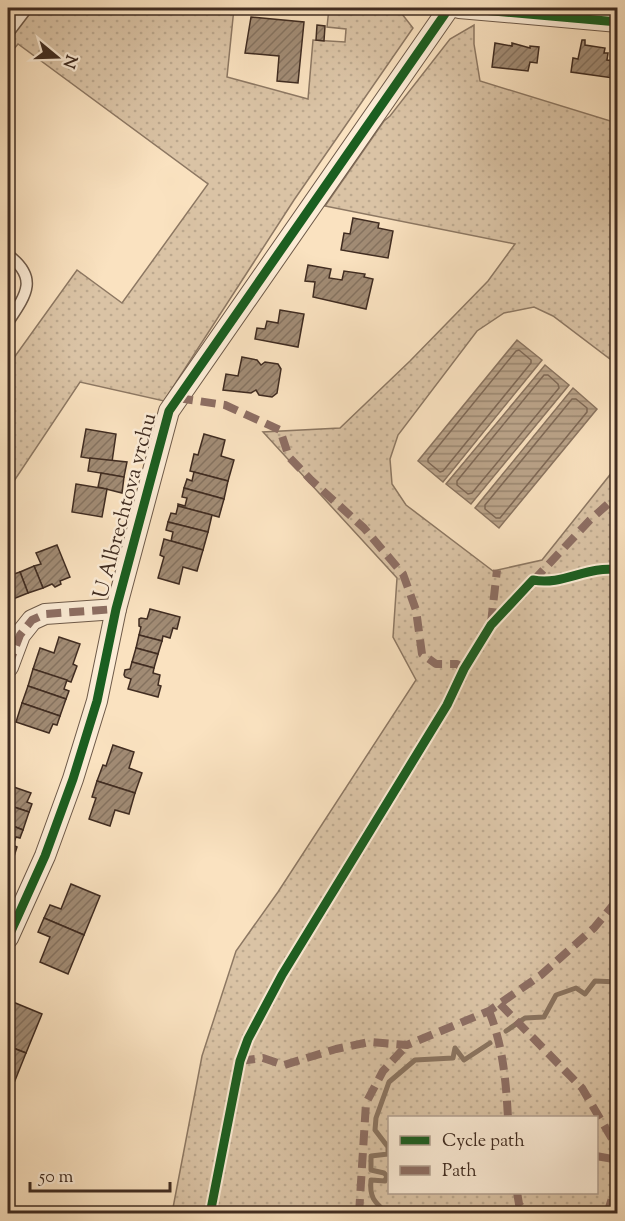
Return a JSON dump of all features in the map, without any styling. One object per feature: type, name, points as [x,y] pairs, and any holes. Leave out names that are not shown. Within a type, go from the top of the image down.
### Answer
[{"type":"street","name":"U Albrechtova vrchu","points":[[9,932],[45,856],[73,779],[97,701],[116,609],[169,411],[449,8]]},
{"type":"street","points":[[459,8],[535,12],[618,22]]},
{"type":"street","points":[[8,667],[20,635],[32,620],[45,614],[116,609]]},
{"type":"lane","points":[[8,33],[27,8]]},
{"type":"lane","points":[[8,255],[19,263],[25,272],[27,281],[26,291],[8,322]]},
{"type":"shaded area","points":[[8,8],[234,8],[227,77],[308,99],[313,40],[345,42],[346,29],[327,27],[329,8],[402,14],[413,28],[294,200],[164,401],[80,382],[8,490],[8,366],[77,270],[122,303],[208,184],[18,44],[8,56]]},
{"type":"shaded area","points":[[474,25],[474,44],[480,81],[617,123],[617,361],[610,359],[553,316],[534,307],[504,313],[477,331],[398,435],[390,459],[392,484],[406,505],[493,571],[542,560],[617,466],[617,1213],[172,1213],[202,1056],[236,951],[278,892],[416,680],[393,637],[397,578],[263,432],[340,428],[488,281],[515,244],[325,206],[384,121],[450,39]]},
{"type":"water","points":[[517,340],[542,360],[443,482],[418,461]]},
{"type":"water","points":[[545,365],[569,385],[471,504],[446,484]]},
{"type":"water","points":[[573,388],[597,409],[499,528],[475,508]]},
{"type":"building","points":[[251,17],[304,22],[298,83],[277,81],[279,56],[245,53]]},
{"type":"building","points":[[317,25],[325,26],[324,41],[316,40]]},
{"type":"building","points":[[582,40],[585,40],[585,45],[605,48],[604,53],[608,53],[607,60],[615,61],[613,78],[571,72],[573,58],[578,59]]},
{"type":"building","points":[[495,43],[512,46],[512,43],[530,48],[530,46],[539,47],[537,63],[530,62],[528,71],[492,67]]},
{"type":"building","points":[[353,218],[379,223],[378,228],[393,231],[388,258],[341,250],[344,233],[350,234]]},
{"type":"building","points":[[308,265],[331,269],[329,278],[342,280],[344,271],[365,274],[364,277],[373,279],[366,309],[313,297],[315,282],[305,281]]},
{"type":"building","points":[[280,310],[304,314],[298,347],[255,339],[257,328],[265,329],[267,321],[278,323]]},
{"type":"building","points":[[242,357],[257,360],[261,365],[265,362],[278,364],[281,369],[277,393],[272,397],[259,395],[256,390],[251,393],[223,390],[226,374],[238,376]]},
{"type":"building","points":[[86,429],[116,434],[112,462],[81,457]]},
{"type":"building","points":[[204,434],[225,440],[221,456],[234,460],[228,481],[190,471],[194,454],[198,455]]},
{"type":"building","points":[[90,458],[127,462],[124,477],[88,471]]},
{"type":"building","points":[[194,472],[228,481],[224,499],[184,488],[187,479],[192,481]]},
{"type":"building","points":[[101,473],[124,477],[122,493],[98,487]]},
{"type":"building","points":[[76,484],[107,489],[102,517],[72,512]]},
{"type":"building","points":[[184,488],[224,499],[219,517],[178,506],[178,504],[185,506],[187,498],[182,497]]},
{"type":"building","points":[[178,506],[212,515],[208,532],[168,522],[171,513],[176,514]]},
{"type":"building","points":[[168,522],[208,532],[203,550],[171,541],[173,532],[166,530]]},
{"type":"building","points":[[164,539],[203,550],[197,571],[183,567],[179,584],[158,578],[164,557],[160,555]]},
{"type":"building","points":[[57,545],[70,577],[60,581],[61,584],[55,587],[52,584],[43,588],[34,566],[41,564],[36,553]]},
{"type":"building","points":[[34,566],[43,588],[28,593],[20,572]]},
{"type":"building","points":[[20,572],[28,593],[13,599],[8,576]]},
{"type":"building","points":[[8,584],[13,599],[8,601]]},
{"type":"building","points":[[150,609],[180,617],[177,629],[173,628],[170,638],[163,636],[162,641],[139,635],[141,627],[139,619],[147,619]]},
{"type":"building","points":[[139,635],[162,641],[158,654],[136,648]]},
{"type":"building","points":[[59,637],[80,644],[73,664],[77,666],[71,682],[33,669],[40,648],[54,653]]},
{"type":"building","points":[[136,648],[158,654],[154,668],[132,662]]},
{"type":"building","points":[[132,662],[154,668],[153,673],[160,675],[158,685],[161,686],[158,697],[128,689],[131,679],[124,675],[125,670],[130,669]]},
{"type":"building","points":[[33,669],[67,680],[64,689],[69,691],[66,699],[28,686]]},
{"type":"building","points":[[28,686],[66,699],[60,716],[22,703]]},
{"type":"building","points":[[22,703],[60,716],[57,725],[53,724],[49,733],[16,722]]},
{"type":"building","points":[[113,745],[134,752],[129,768],[142,773],[135,793],[97,781],[103,765],[106,766]]},
{"type":"building","points":[[97,781],[135,793],[129,814],[115,810],[110,826],[89,819],[96,798],[92,797]]},
{"type":"building","points":[[8,785],[31,793],[27,802],[32,804],[29,812],[8,805]]},
{"type":"building","points":[[8,805],[29,812],[23,830],[8,824]]},
{"type":"building","points":[[8,824],[23,830],[20,838],[16,837],[13,845],[8,843]]},
{"type":"building","points":[[8,843],[17,847],[12,863],[8,861]]},
{"type":"building","points":[[71,884],[100,896],[84,935],[44,918],[50,905],[61,909]]},
{"type":"building","points":[[44,918],[84,935],[68,974],[40,962],[50,937],[38,932]]},
{"type":"building","points":[[13,1002],[42,1014],[26,1053],[8,1046],[8,1017]]},
{"type":"building","points":[[8,1046],[26,1053],[10,1093],[8,1092]]},
{"type":"waterway","points":[[506,1031],[525,1018],[544,1017],[556,995],[576,988],[585,994],[595,981],[618,982]]},
{"type":"waterway","points":[[388,1214],[374,1200],[371,1192],[371,1180],[385,1181],[387,1176],[371,1170],[371,1156],[388,1154],[388,1147],[375,1130],[376,1118],[389,1082],[415,1060],[453,1058],[455,1048],[464,1060],[490,1043]]},
{"type":"marked path","points":[[178,398],[225,405],[280,430],[289,457],[364,528],[403,574],[416,610],[422,654],[436,664],[457,664],[464,669]]},
{"type":"marked path","points":[[533,581],[590,520],[618,495]]},
{"type":"marked path","points":[[491,623],[497,570]]},
{"type":"marked path","points":[[8,667],[20,635],[32,620],[45,614],[116,609]]},
{"type":"marked path","points":[[240,1061],[263,1058],[284,1065],[336,1049],[369,1042],[407,1045],[489,1011],[541,975],[594,928],[618,899]]},
{"type":"marked path","points":[[500,1004],[582,1088],[618,1149]]},
{"type":"marked path","points":[[489,1011],[498,1037],[503,1064],[508,1116]]},
{"type":"marked path","points":[[359,1214],[366,1103],[383,1071],[407,1045]]},
{"type":"marked path","points":[[598,1156],[618,1160]]},
{"type":"marked path","points":[[607,1214],[618,1179]]},
{"type":"marked path","points":[[517,1194],[519,1204],[526,1214]]},
{"type":"cycle path","points":[[8,938],[45,856],[73,779],[97,701],[116,609],[169,411],[449,8]]},
{"type":"cycle path","points":[[459,8],[618,22]]},
{"type":"cycle path","points":[[210,1214],[240,1061],[248,1039],[282,975],[447,705],[464,669],[491,625],[533,580],[555,580],[596,570],[618,570]]}]
